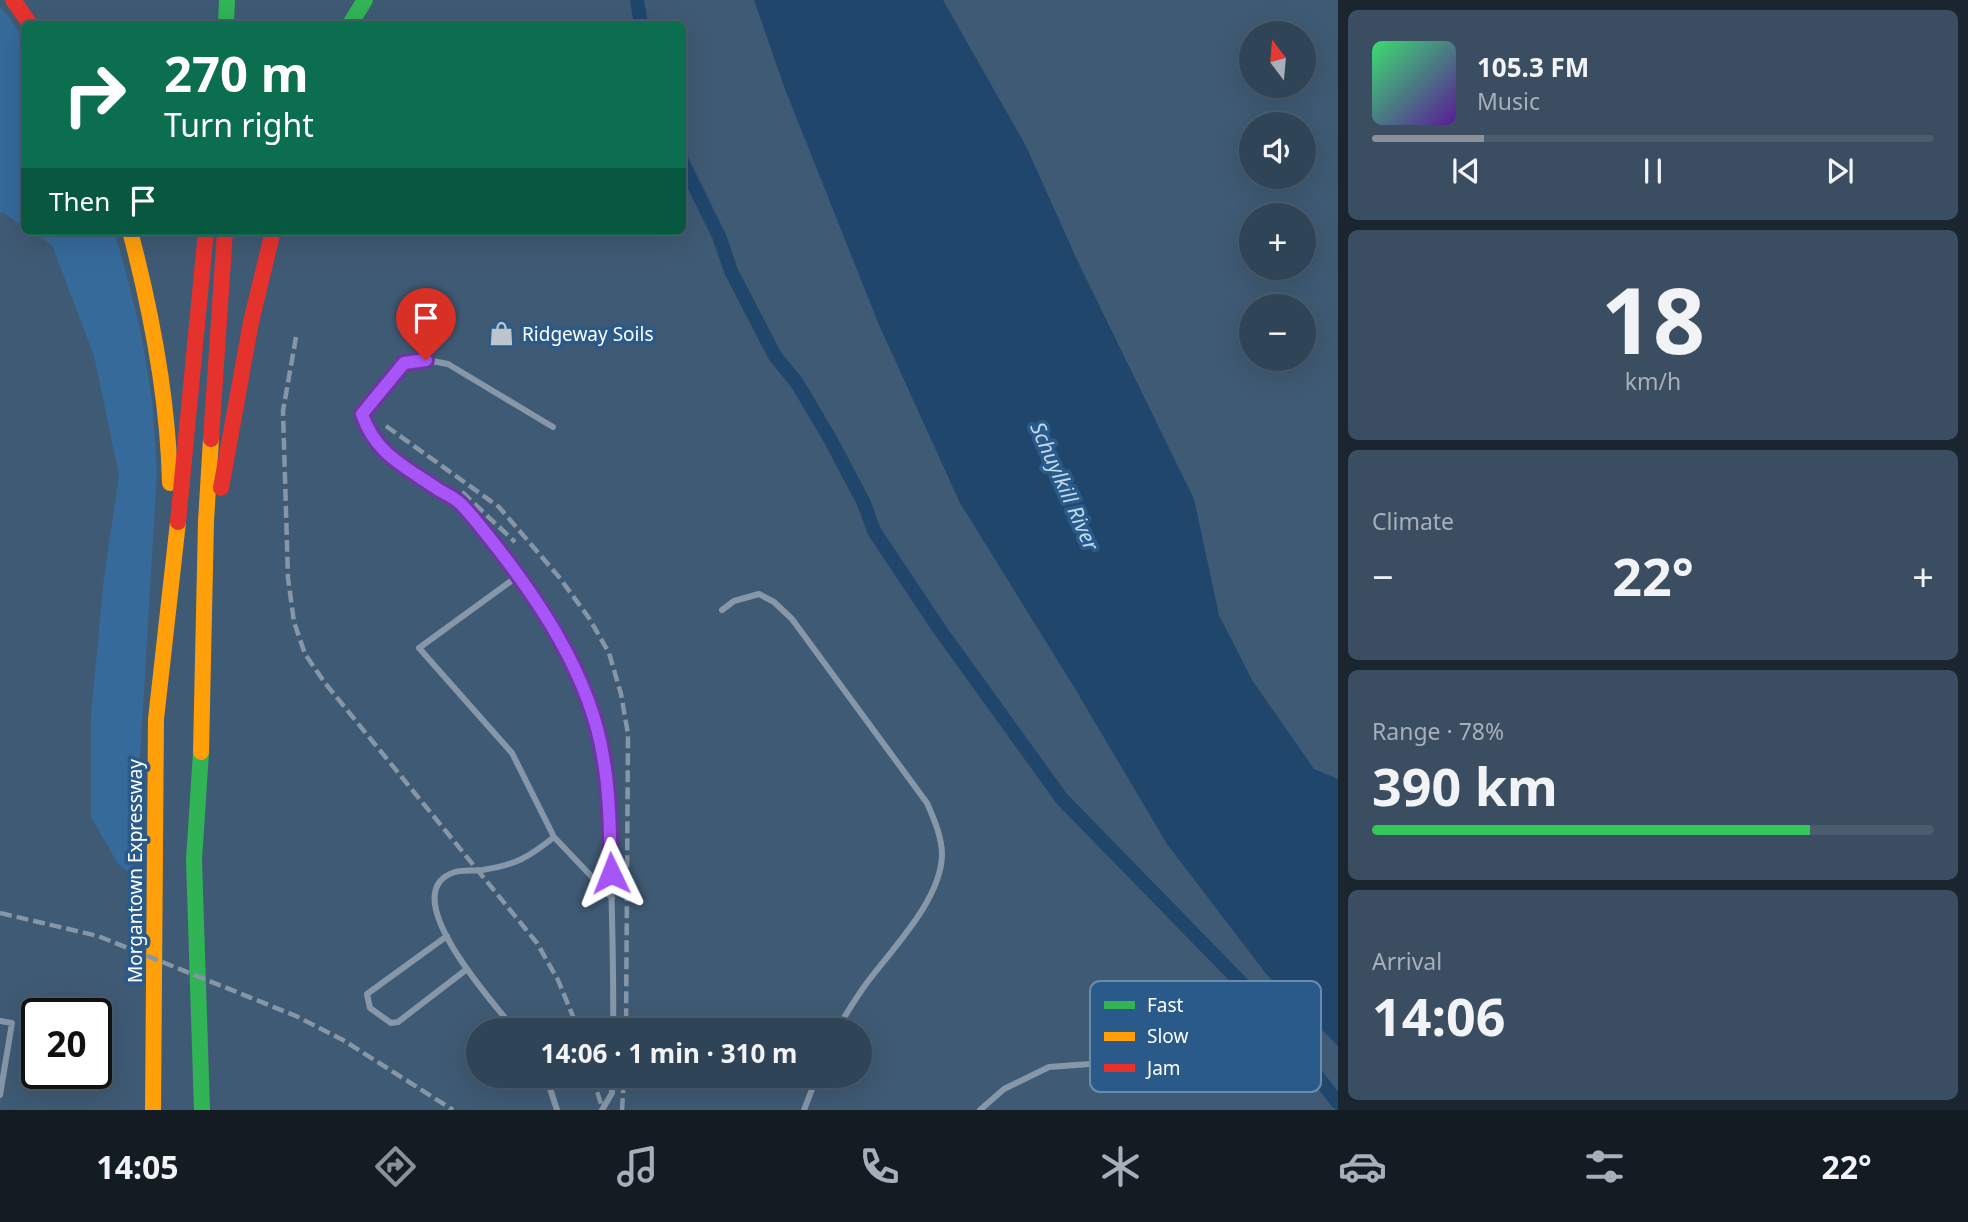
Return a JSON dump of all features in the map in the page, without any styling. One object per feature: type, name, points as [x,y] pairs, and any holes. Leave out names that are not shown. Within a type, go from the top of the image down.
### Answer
[{"type":"highway","points":[[13,0],[28,21]]},
{"type":"highway","points":[[226,21],[227,0]]},
{"type":"highway","points":[[238,21],[239,0]]},
{"type":"highway","points":[[352,21],[365,0]]},
{"type":"highway","points":[[131,235],[157,341],[167,416],[169,509],[164,633]]},
{"type":"highway","points":[[164,633],[181,499],[206,235]]},
{"type":"highway","points":[[202,1110],[194,860],[200,780],[206,521],[225,235]]},
{"type":"highway","points":[[201,675],[219,499],[248,336],[272,235]]},
{"type":"highway","name":"Morgantown Expressway","points":[[153,1110],[156,719],[164,633]]},
{"type":"lane","points":[[553,427],[448,364],[426,360],[404,363],[362,414],[368,432],[384,452],[460,503],[539,606],[581,685],[603,755],[608,798],[613,1018]]},
{"type":"lane","points":[[518,576],[419,648],[512,753],[554,837],[612,898]]},
{"type":"lane","points":[[722,610],[734,601],[758,594],[774,602],[792,620],[927,803],[938,831],[942,853],[933,890],[911,926],[866,984],[844,1018]]},
{"type":"lane","points":[[506,1018],[453,951],[434,903],[434,891],[439,881],[455,872],[518,863],[554,837]]},
{"type":"lane","points":[[447,936],[367,994],[370,1008],[391,1024],[398,1022],[467,969]]},
{"type":"lane","points":[[0,1021],[12,1023],[0,1095]]},
{"type":"lane","points":[[980,1110],[1004,1089],[1049,1067],[1090,1064]]},
{"type":"lane","points":[[550,1088],[557,1110]]},
{"type":"lane","points":[[602,1110],[611,1088]]},
{"type":"lane","points":[[804,1110],[812,1088]]},
{"type":"shaded area","points":[[0,7],[21,37],[21,225],[0,213]]},
{"type":"shaded area","points":[[37,235],[115,235],[140,328],[152,398],[157,472],[133,876],[118,864],[91,817],[91,715],[104,577],[119,475],[94,356],[52,245]]},
{"type":"water","name":"Schuylkill River","points":[[754,0],[943,0],[1026,146],[1078,262],[1194,499],[1219,615],[1252,680],[1314,769],[1338,779],[1338,1046],[1321,1029],[1321,981],[1273,981],[1167,844],[960,503],[879,325],[785,89]]},
{"type":"waterway","points":[[637,0],[640,21]]},
{"type":"waterway","points":[[686,169],[719,236],[731,271],[775,356],[797,383],[829,437],[864,503],[874,531],[940,630],[1062,799],[1240,981]]},
{"type":"waterway","points":[[1321,1081],[1338,1103]]},
{"type":"railway","points":[[296,337],[283,411],[288,578],[294,622],[305,654],[325,683],[537,943],[558,980],[574,1018]]},
{"type":"railway","points":[[386,426],[499,507],[559,577],[589,618],[609,653],[621,694],[628,734],[626,1018]]},
{"type":"railway","points":[[462,492],[515,542]]},
{"type":"railway","points":[[0,913],[98,936],[296,1016],[343,1040],[453,1110]]},
{"type":"railway","points":[[596,1088],[603,1110]]},
{"type":"railway","points":[[622,1110],[623,1088]]},
{"type":"traffic: fast","points":[[226,21],[227,0]]},
{"type":"traffic: fast","points":[[352,21],[365,0]]},
{"type":"traffic: fast","points":[[201,752],[194,860],[202,1110]]},
{"type":"traffic: slow","points":[[131,235],[158,356],[170,483]]},
{"type":"traffic: slow","points":[[201,752],[206,521],[211,439]]},
{"type":"traffic: slow","points":[[153,1110],[156,719],[178,522]]},
{"type":"traffic: jam","points":[[13,0],[28,21]]},
{"type":"traffic: jam","points":[[178,522],[206,235]]},
{"type":"traffic: jam","points":[[211,439],[225,235]]},
{"type":"traffic: jam","points":[[221,488],[251,322],[272,235]]},
{"type":"place","name":"Ridgeway Soils","points":[[502,334]]},
{"type":"route","points":[[426,360],[404,363],[362,414],[368,432],[384,452],[460,503],[509,563],[539,606],[565,651],[595,723],[603,755],[611,873]]}]
